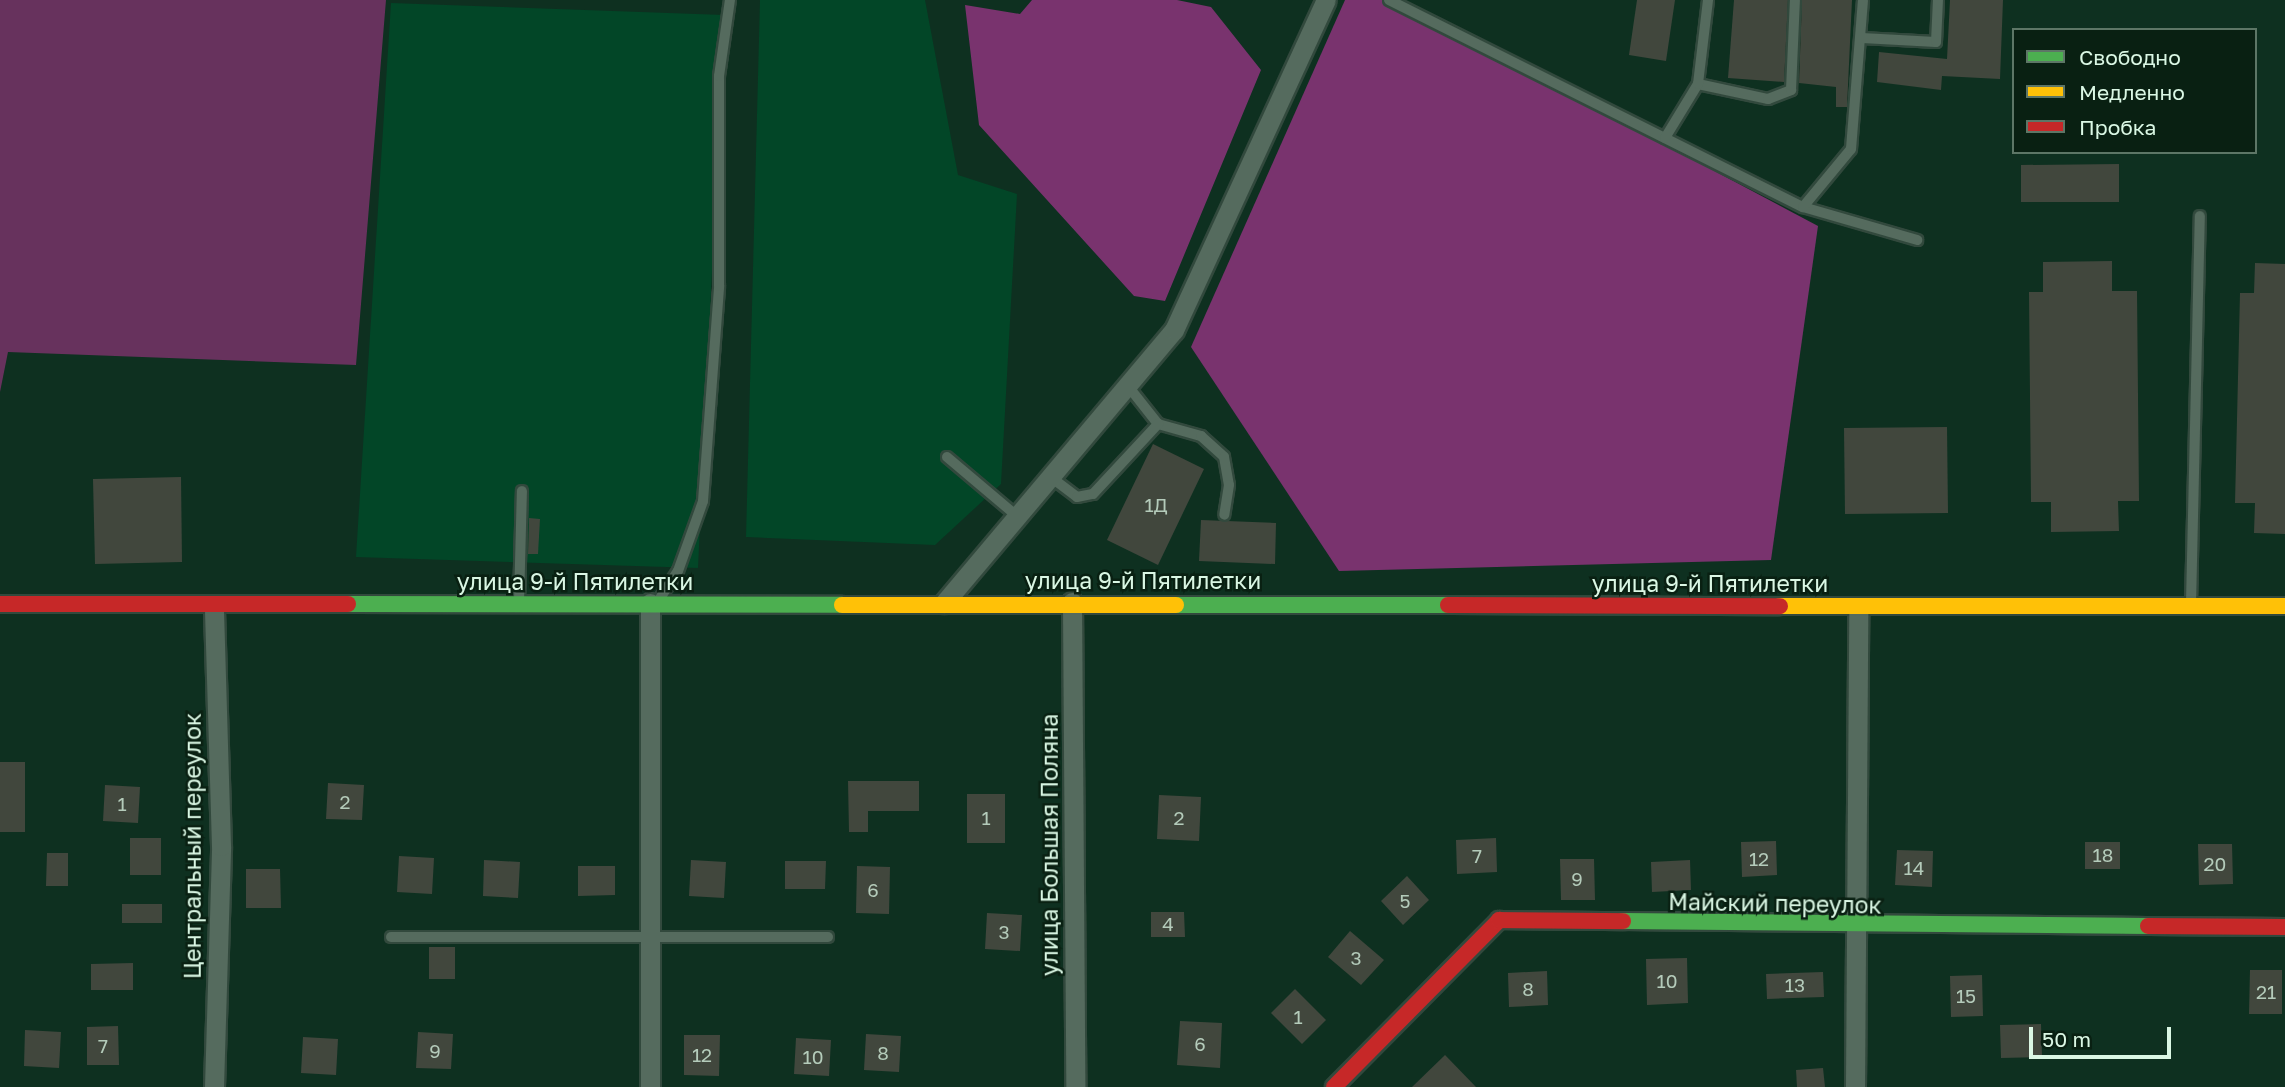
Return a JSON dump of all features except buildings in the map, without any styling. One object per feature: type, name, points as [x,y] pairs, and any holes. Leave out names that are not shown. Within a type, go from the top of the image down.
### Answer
[{"type":"street","points":[[944,603],[1174,330],[1326,0]]},
{"type":"street","name":"улица 9-й Пятилетки","points":[[0,604],[1072,602],[1858,607],[2285,606]]},
{"type":"street","name":"улица Большая Поляна","points":[[1072,602],[1075,1087]]},
{"type":"street","points":[[650,1087],[654,936],[653,603]]},
{"type":"street","name":"Центральный переулок","points":[[214,605],[221,846],[214,1087]]},
{"type":"street","points":[[1855,1087],[1858,607]]},
{"type":"street","name":"Майский переулок","points":[[1334,1087],[1499,920],[1855,928],[2285,927]]},
{"type":"lane","points":[[653,603],[678,570],[704,501],[719,286],[719,76],[730,0]]},
{"type":"lane","points":[[1389,0],[1803,207],[1917,240]]},
{"type":"lane","points":[[1665,138],[1698,84],[1708,0]]},
{"type":"lane","points":[[1698,84],[1768,99],[1791,90],[1795,0]]},
{"type":"lane","points":[[1803,207],[1851,149],[1863,0]]},
{"type":"lane","points":[[1862,38],[1936,42],[1938,0]]},
{"type":"lane","points":[[2191,607],[2200,216]]},
{"type":"lane","points":[[1128,386],[1158,424],[1201,436],[1224,457],[1230,485],[1224,515]]},
{"type":"lane","points":[[1052,478],[1077,497],[1093,494],[1158,424]]},
{"type":"lane","points":[[947,457],[1018,517]]},
{"type":"lane","points":[[519,603],[522,491]]},
{"type":"lane","points":[[391,937],[828,937]]},
{"type":"shaded area","points":[[0,0],[386,0],[356,365],[8,352],[0,392]]},
{"type":"shaded area","points":[[760,0],[925,0],[958,175],[1017,194],[1001,484],[935,545],[746,537]]},
{"type":"shaded area","points":[[1032,0],[1177,0],[1211,7],[1261,70],[1165,301],[1134,296],[979,125],[965,5],[1020,14]]},
{"type":"shaded area","points":[[1345,0],[1393,0],[1818,226],[1771,560],[1339,571],[1191,347]]},
{"type":"shaded area","points":[[391,3],[724,15],[698,568],[356,557]]},
{"type":"traffic: fast","points":[[348,604],[842,605]]},
{"type":"traffic: fast","points":[[1176,605],[1448,605]]},
{"type":"traffic: fast","points":[[1623,921],[2148,926]]},
{"type":"traffic: slow","points":[[842,605],[1176,605]]},
{"type":"traffic: slow","points":[[1780,606],[2285,606]]},
{"type":"traffic: jam","points":[[0,604],[348,604]]},
{"type":"traffic: jam","points":[[1448,605],[1780,606]]},
{"type":"traffic: jam","points":[[1334,1087],[1499,920],[1623,921]]},
{"type":"traffic: jam","points":[[2148,926],[2285,927]]}]
